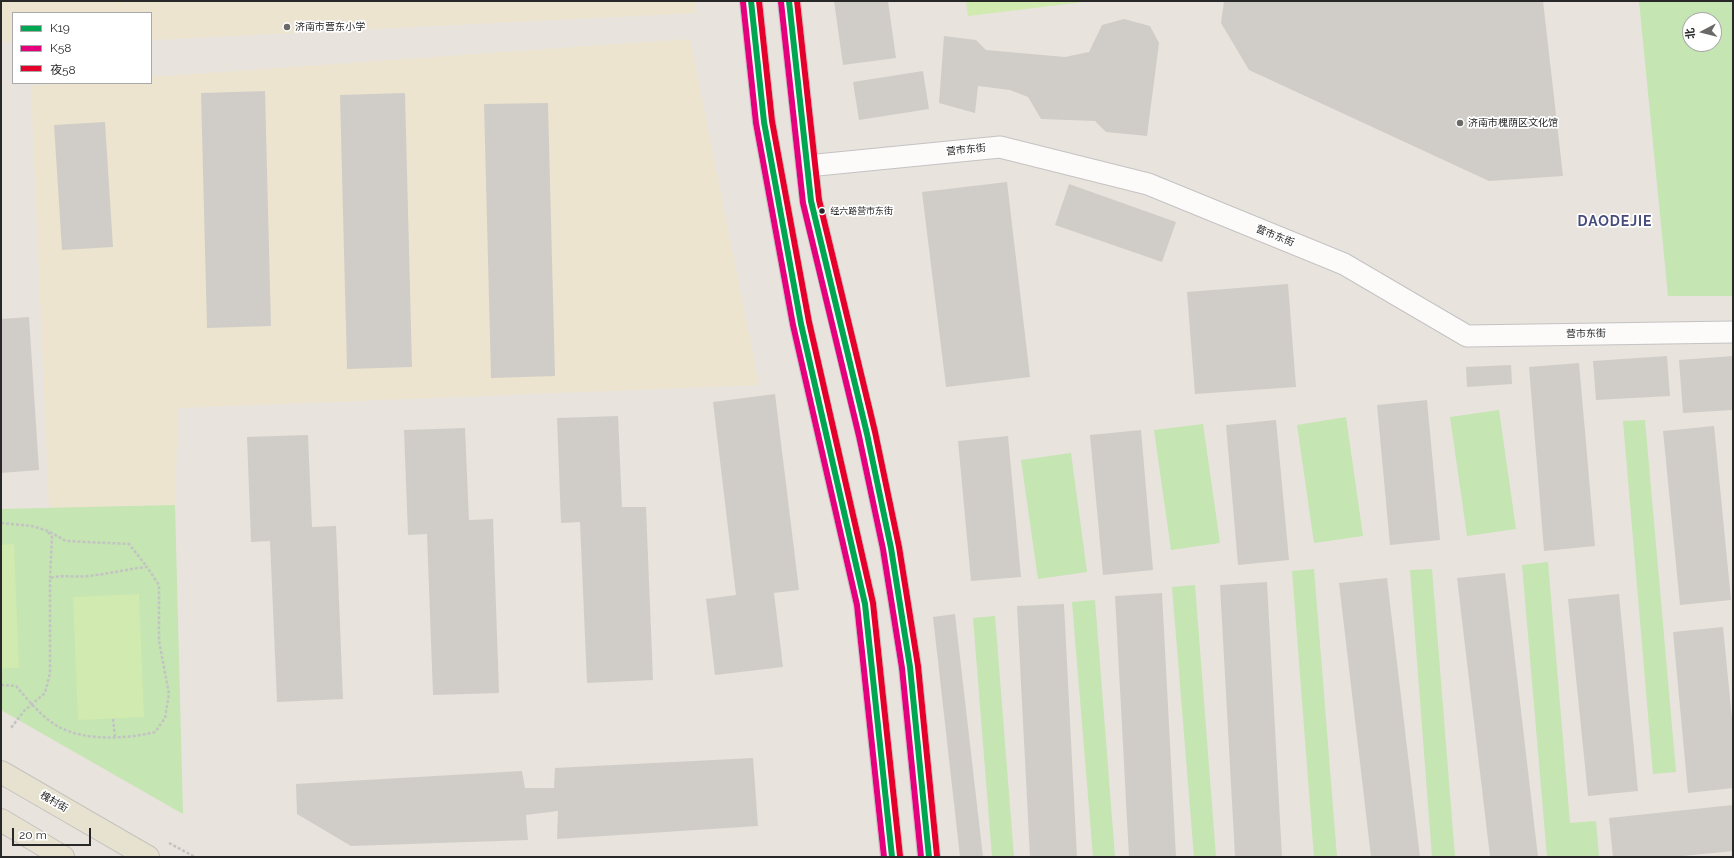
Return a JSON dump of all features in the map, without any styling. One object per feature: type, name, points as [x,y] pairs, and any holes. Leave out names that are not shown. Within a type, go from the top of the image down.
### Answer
[{"type":"main road","points":[[751,1],[764,122],[800,316],[864,604],[892,857]]},
{"type":"main road","points":[[789,1],[811,201],[867,434],[891,548],[910,667],[929,857]]},
{"type":"main road","name":"槐村街","points":[[1,772],[148,857]]},
{"type":"main road","points":[[1,820],[63,857]]},
{"type":"street","name":"营市东街","points":[[807,166],[1000,147],[1155,187],[1344,264],[1467,336],[1733,332]]},
{"type":"path","points":[[1,523],[32,526],[48,531],[66,540],[129,544],[148,567],[158,585],[159,641],[169,694],[165,718],[155,732],[145,735],[115,737],[75,735],[59,727],[32,704],[16,686],[1,685]]},
{"type":"path","points":[[11,728],[24,712],[45,692],[50,673],[50,578],[52,537],[48,531]]},
{"type":"path","points":[[50,578],[62,575],[86,576],[122,569],[148,567]]},
{"type":"path","points":[[113,719],[115,737]]},
{"type":"shaded area","points":[[1,1],[126,1],[127,12],[12,12],[12,42],[1,42]]},
{"type":"shaded area","name":"济南市营东小学","points":[[127,1],[695,1],[696,13],[152,40],[152,12],[128,12]]},
{"type":"shaded area","points":[[690,39],[759,385],[178,408],[175,505],[49,508],[31,86],[56,84],[152,84],[152,77]]},
{"type":"green space","points":[[966,1],[1092,1],[968,16]]},
{"type":"green space","points":[[1639,1],[1733,1],[1733,296],[1668,296]]},
{"type":"green space","points":[[1499,410],[1516,529],[1467,536],[1450,417]]},
{"type":"green space","points":[[1346,417],[1363,536],[1314,543],[1297,425]]},
{"type":"green space","points":[[1645,420],[1676,772],[1653,774],[1623,421]]},
{"type":"green space","points":[[1203,424],[1220,543],[1171,550],[1154,430]]},
{"type":"green space","points":[[1071,453],[1087,572],[1038,579],[1021,460]]},
{"type":"green space","points":[[175,505],[183,814],[1,710],[1,509]]},
{"type":"green space","points":[[14,544],[19,668],[1,668],[1,545]]},
{"type":"green space","points":[[1548,562],[1570,823],[1596,821],[1599,857],[1547,857],[1522,565]]},
{"type":"green space","points":[[1314,569],[1337,857],[1314,857],[1292,571]]},
{"type":"green space","points":[[1432,569],[1455,857],[1432,857],[1410,570]]},
{"type":"green space","points":[[1195,585],[1216,857],[1194,857],[1172,587]]},
{"type":"green space","points":[[139,594],[144,717],[78,720],[73,597]]},
{"type":"green space","points":[[1095,600],[1115,857],[1093,857],[1072,602]]},
{"type":"green space","points":[[995,616],[1014,857],[992,857],[973,618]]},
{"type":"building","points":[[834,1],[888,1],[896,58],[843,65]]},
{"type":"building","name":"济南市槐荫区文化馆","points":[[1224,1],[1543,1],[1563,176],[1489,181],[1249,70],[1221,23]]},
{"type":"building","points":[[1124,19],[1150,26],[1159,43],[1147,136],[1106,132],[1095,121],[1041,119],[1028,97],[1010,90],[978,86],[975,113],[939,103],[944,36],[976,40],[986,50],[1065,57],[1089,52],[1102,25]]},
{"type":"building","points":[[923,71],[929,109],[859,120],[853,82]]},
{"type":"building","points":[[265,91],[271,326],[207,328],[201,93]]},
{"type":"building","points":[[405,93],[412,367],[347,369],[340,95]]},
{"type":"building","points":[[548,103],[555,376],[491,378],[484,104]]},
{"type":"building","points":[[105,122],[113,247],[62,250],[54,125]]},
{"type":"building","points":[[1007,182],[1030,377],[946,387],[922,192]]},
{"type":"building","points":[[1069,184],[1176,222],[1162,262],[1055,225]]},
{"type":"building","points":[[1288,284],[1296,387],[1195,394],[1187,292]]},
{"type":"building","points":[[29,317],[39,470],[1,473],[1,319]]},
{"type":"building","points":[[1667,356],[1670,396],[1596,400],[1593,361]]},
{"type":"building","points":[[1733,356],[1733,410],[1683,413],[1679,360]]},
{"type":"building","points":[[1579,363],[1595,546],[1544,551],[1529,367]]},
{"type":"building","points":[[1511,365],[1512,384],[1467,387],[1466,367]]},
{"type":"building","points":[[775,394],[799,590],[774,593],[783,667],[715,675],[706,599],[736,595],[713,402]]},
{"type":"building","points":[[1427,400],[1440,540],[1390,545],[1377,405]]},
{"type":"building","points":[[618,416],[622,507],[646,507],[653,680],[587,683],[580,522],[561,523],[557,418]]},
{"type":"building","points":[[1276,420],[1289,560],[1238,565],[1226,425]]},
{"type":"building","points":[[1714,426],[1731,600],[1680,605],[1663,431]]},
{"type":"building","points":[[465,428],[469,520],[493,519],[499,693],[433,695],[427,534],[408,535],[404,430]]},
{"type":"building","points":[[1141,430],[1153,570],[1103,575],[1090,435]]},
{"type":"building","points":[[308,435],[312,527],[336,526],[343,699],[277,702],[270,541],[251,542],[247,437]]},
{"type":"building","points":[[1008,436],[1021,577],[971,581],[958,441]]},
{"type":"building","points":[[1505,573],[1538,857],[1490,857],[1457,578]]},
{"type":"building","points":[[1387,578],[1420,857],[1371,857],[1339,583]]},
{"type":"building","points":[[1267,582],[1282,857],[1235,857],[1220,585]]},
{"type":"building","points":[[1162,593],[1176,857],[1129,857],[1115,596]]},
{"type":"building","points":[[1619,594],[1638,791],[1588,796],[1568,599]]},
{"type":"building","points":[[1064,604],[1077,857],[1030,857],[1017,606]]},
{"type":"building","points":[[955,614],[983,857],[960,857],[933,617]]},
{"type":"building","points":[[1723,627],[1733,729],[1733,788],[1688,793],[1673,632]]},
{"type":"building","points":[[753,758],[758,826],[557,839],[558,811],[526,815],[528,840],[351,846],[297,814],[296,784],[522,771],[525,788],[554,788],[555,768]]},
{"type":"building","points":[[1733,805],[1733,851],[1673,857],[1613,857],[1609,818]]},
{"type":"transit line","name":"K19","points":[[751,1],[764,122],[801,324],[865,604],[892,857]]},
{"type":"transit line","name":"夜58","points":[[759,1],[772,121],[809,322],[873,603],[900,856]]},
{"type":"transit line","name":"K19","points":[[789,1],[811,201],[867,434],[891,548],[910,667],[929,857]]},
{"type":"transit line","name":"夜58","points":[[797,1],[819,200],[875,432],[899,547],[918,666],[937,856]]},
{"type":"transit line","name":"K58","points":[[743,2],[756,123],[793,325],[857,605],[884,857]]},
{"type":"transit line","name":"K58","points":[[781,2],[803,203],[859,436],[883,549],[902,668],[921,857]]},
{"type":"place","name":"济南市营东小学","points":[[287,27]]},
{"type":"place","name":"济南市槐荫区文化馆","points":[[1460,123]]},
{"type":"place","name":"经六路营市东街","points":[[822,211]]},
{"type":"district","name":"DAODEJIE","points":[[1615,222]]}]
